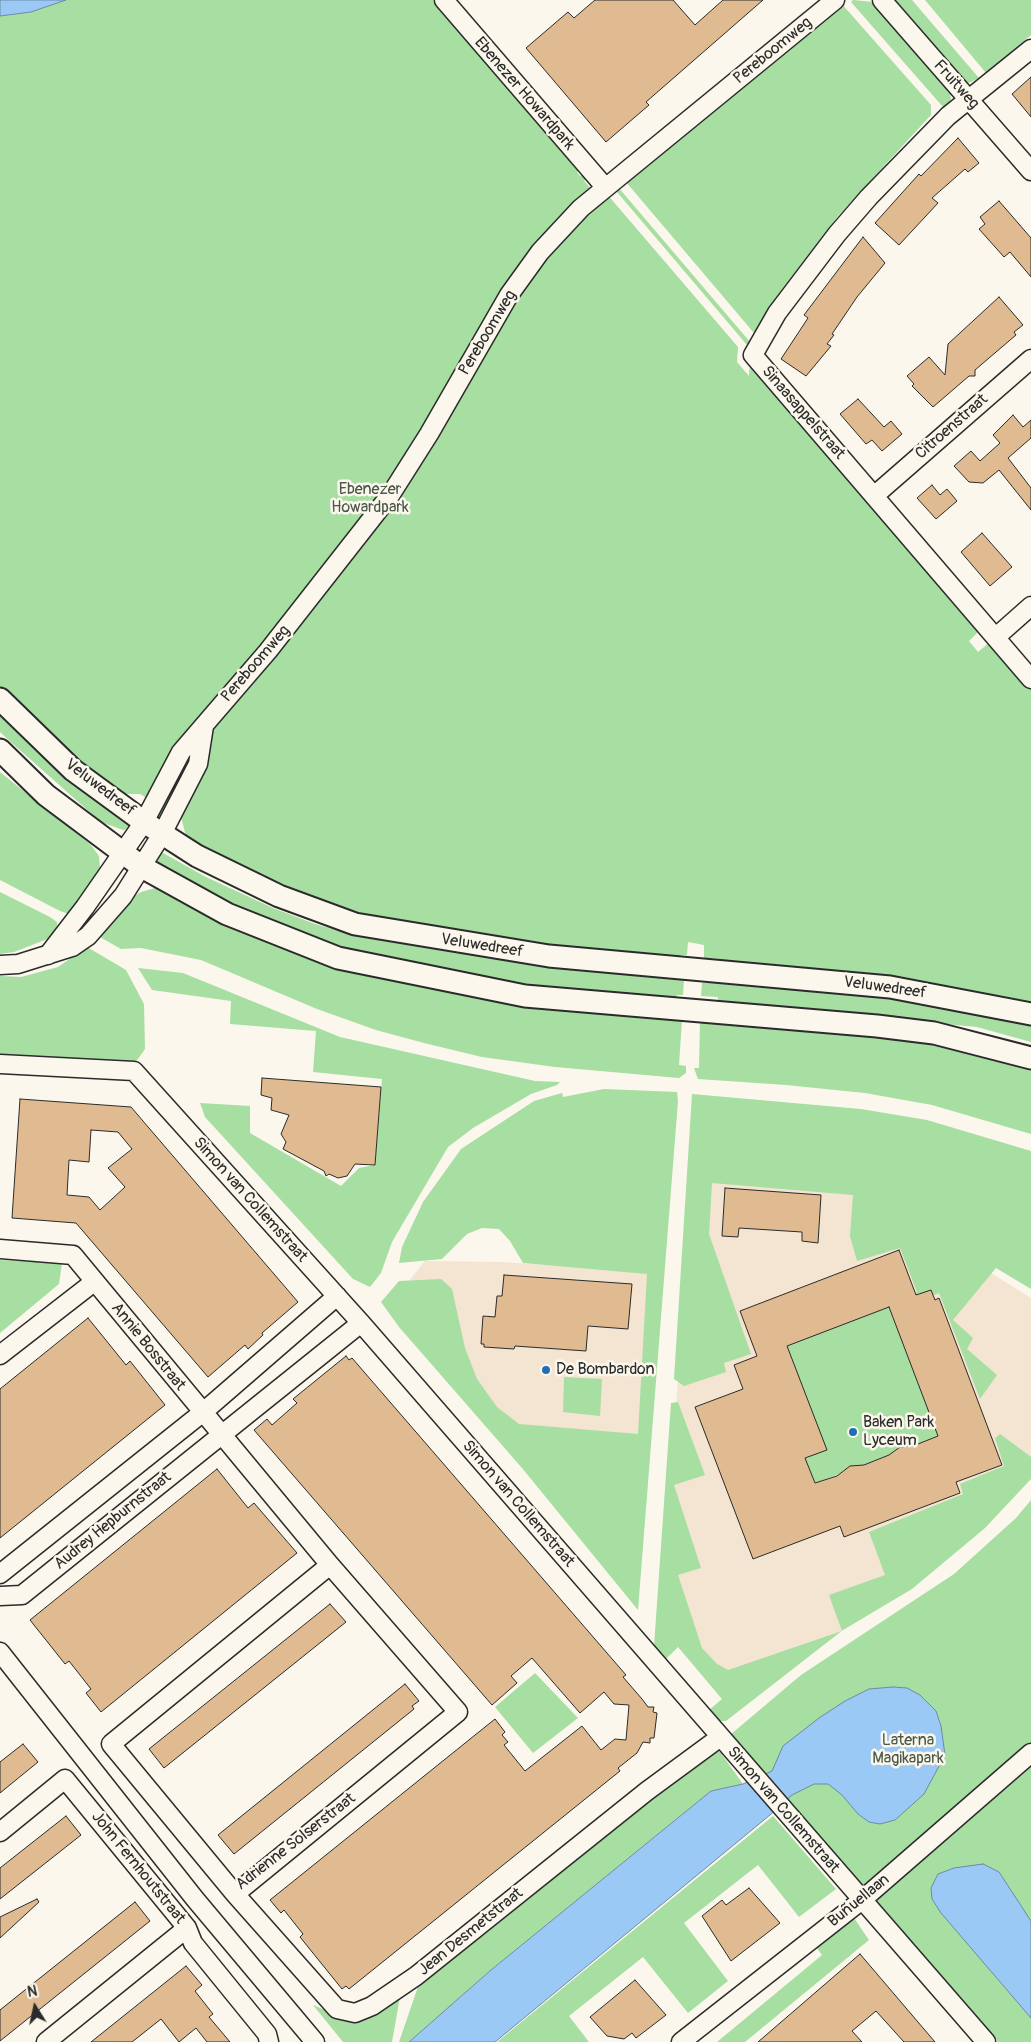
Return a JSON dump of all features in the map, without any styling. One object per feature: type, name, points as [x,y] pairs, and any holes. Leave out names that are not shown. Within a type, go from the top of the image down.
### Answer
[{"type":"main road","name":"Veluwedreef","points":[[0,699],[73,770],[162,834],[197,856],[279,896],[355,924],[549,956],[890,987],[1031,1014]]},
{"type":"main road","points":[[0,750],[46,794],[122,854],[142,867],[227,914],[338,958],[525,996],[806,1018],[934,1033],[1031,1058]]},
{"type":"street","name":"Ebenezer Howardpark","points":[[444,0],[605,187]]},
{"type":"street","name":"Pereboomweg","points":[[48,955],[144,822],[180,752],[268,651],[391,494],[429,434],[509,295],[540,252],[581,208],[605,187],[835,0]]},
{"type":"street","name":"Fruitweg","points":[[882,0],[966,100],[978,109],[1031,171]]},
{"type":"street","points":[[966,100],[1031,49]]},
{"type":"street","name":"Sinaasappelstraat","points":[[966,100],[923,139],[837,234],[777,313],[753,355],[1031,679]]},
{"type":"street","name":"Citroenstraat","points":[[874,496],[1031,359]]},
{"type":"street","points":[[996,637],[1031,606]]},
{"type":"street","points":[[0,965],[18,964],[72,947],[88,936],[123,896],[162,834],[198,764],[204,725]]},
{"type":"street","name":"Simon van Collemstraat","points":[[0,1065],[134,1071],[361,1323],[719,1738],[753,1774],[986,2042]]},
{"type":"street","name":"Annie Bosstraat","points":[[0,1249],[73,1255],[202,1413]]},
{"type":"street","points":[[0,1355],[94,1282]]},
{"type":"street","name":"Audrey Hepburnstraat","points":[[0,1574],[202,1413],[337,1296]]},
{"type":"street","name":"Audrey Hepburnstraat","points":[[0,1596],[22,1595],[361,1323]]},
{"type":"street","points":[[202,1413],[221,1434]]},
{"type":"street","name":"Adrienne Solserstraat","points":[[221,1434],[458,1712],[235,1894],[111,1744],[330,1564]]},
{"type":"street","points":[[0,1652],[195,1899],[315,2042]]},
{"type":"street","name":"Jean Desmetstraat","points":[[235,1894],[337,2009],[355,2013],[372,2006],[416,1976],[640,1797],[719,1738]]},
{"type":"street","name":"Buñuellaan","points":[[681,2042],[862,1900],[1031,1754]]},
{"type":"street","name":"John Fernhoutstraat","points":[[0,1832],[65,1779],[187,1928],[46,2042]]},
{"type":"street","points":[[187,1928],[193,1943],[267,2034],[269,2042]]},
{"type":"shaded area","name":"Baken Park Lyceum","points":[[698,1167],[862,1178],[919,1228],[1031,1298],[1031,1472],[903,1592],[729,1703],[663,1606],[677,1391]]},
{"type":"shaded area","name":"De Bombardon","points":[[425,1261],[501,1262],[653,1272],[643,1451],[500,1436],[390,1304]]},
{"type":"green space","name":"Ebenezer Howardpark","points":[[0,0],[433,0],[582,169],[577,172],[580,176],[586,173],[584,181],[600,199],[606,193],[738,347],[737,362],[749,376],[750,362],[980,630],[969,641],[978,652],[990,642],[1031,690],[1031,1007],[842,971],[720,963],[721,959],[704,958],[704,945],[688,942],[687,955],[681,955],[680,960],[559,948],[405,924],[360,913],[264,877],[194,842],[186,836],[181,817],[171,811],[160,821],[159,815],[163,807],[140,794],[122,794],[47,737],[0,687]]},
{"type":"green space","points":[[853,0],[874,2],[950,92],[951,99],[947,106],[943,107],[851,2]]},
{"type":"green space","points":[[894,0],[912,0],[979,78],[969,83],[962,80]]},
{"type":"green space","points":[[925,0],[1031,0],[1031,35],[986,73]]},
{"type":"green space","points":[[841,3],[931,105],[931,115],[838,216],[783,288],[754,333],[626,182]]},
{"type":"green space","points":[[618,187],[750,342],[747,345],[617,192]]},
{"type":"green space","points":[[0,712],[129,824],[127,829],[123,830],[101,822],[13,744],[0,732]]},
{"type":"green space","points":[[0,772],[91,845],[99,856],[100,869],[91,890],[76,911],[69,914],[60,911],[0,880]]},
{"type":"green space","points":[[163,853],[206,877],[273,908],[315,924],[350,934],[536,963],[678,976],[678,980],[684,980],[683,995],[677,995],[676,999],[663,999],[518,984],[395,963],[318,941],[227,904],[162,869],[155,857],[157,854]]},
{"type":"green space","points":[[155,888],[275,942],[682,1020],[679,1065],[686,1066],[686,1073],[679,1078],[555,1067],[482,1057],[376,1030],[317,1009],[201,960],[141,948],[121,949],[100,937],[131,898],[141,892]]},
{"type":"green space","points":[[0,892],[50,917],[57,922],[58,930],[50,938],[14,952],[0,954]]},
{"type":"green space","points":[[87,947],[126,970],[144,1004],[145,1049],[135,1063],[0,1054],[0,976],[21,977],[58,967]]},
{"type":"green space","points":[[138,968],[183,973],[340,1037],[535,1081],[560,1082],[557,1085],[531,1094],[473,1128],[448,1147],[392,1242],[381,1273],[370,1287],[353,1279],[205,1117],[200,1103],[250,1106],[250,1133],[341,1186],[359,1168],[375,1165],[382,1079],[313,1072],[316,1031],[230,1024],[231,1001],[152,990]]},
{"type":"green space","points":[[719,979],[887,994],[998,1016],[1031,1025],[1031,1042],[977,1027],[718,1002],[718,997],[701,996],[702,983],[718,983]]},
{"type":"green space","points":[[700,1021],[932,1041],[1031,1067],[1031,1134],[932,1105],[865,1093],[698,1079],[694,1068],[699,1068]]},
{"type":"green space","points":[[604,1089],[677,1092],[678,1101],[638,1610],[522,1468],[399,1327],[381,1302],[399,1281],[441,1279],[452,1289],[465,1348],[477,1379],[497,1407],[519,1424],[638,1434],[647,1274],[523,1263],[510,1241],[499,1229],[482,1228],[467,1234],[442,1259],[399,1263],[402,1247],[423,1202],[461,1149],[534,1101],[562,1093],[563,1097]]},
{"type":"green space","points":[[692,1094],[861,1109],[927,1120],[1031,1151],[1031,1289],[996,1268],[953,1320],[973,1338],[967,1349],[997,1375],[980,1399],[939,1293],[910,1304],[894,1316],[938,1436],[913,1446],[899,1447],[889,1455],[864,1465],[850,1466],[839,1474],[815,1483],[805,1458],[826,1449],[798,1375],[780,1345],[917,1292],[900,1248],[857,1261],[850,1236],[853,1195],[712,1183],[709,1234],[751,1354],[724,1363],[726,1372],[684,1386],[674,1379]]},
{"type":"green space","points":[[0,1260],[62,1263],[59,1284],[0,1333]]},
{"type":"green space","points":[[564,1377],[602,1379],[600,1416],[563,1412]]},
{"type":"green space","points":[[678,1402],[705,1475],[674,1485],[701,1568],[678,1575],[702,1648],[717,1664],[728,1670],[841,1631],[726,1721],[717,1721],[708,1711],[722,1699],[678,1647],[665,1660],[654,1646],[671,1403]]},
{"type":"green space","points":[[1000,1434],[1031,1457],[1031,1479],[985,1528],[912,1589],[842,1631],[829,1595],[885,1575],[869,1532],[963,1494],[960,1484],[1004,1466],[995,1438]]},
{"type":"green space","name":"Laterna Magikapark","points":[[1031,1500],[1031,2042],[998,2042],[730,1735],[801,1675],[954,1574],[1016,1518]]},
{"type":"green space","points":[[535,1673],[578,1718],[533,1753],[495,1707]]},
{"type":"green space","points":[[712,1751],[720,1752],[743,1784],[711,1791],[491,1970],[409,2042],[399,2042],[420,1981],[480,1935],[484,1935]]},
{"type":"green space","points":[[773,1816],[836,1889],[799,1917],[758,1865],[684,1923],[728,1981],[688,2013],[643,1957],[569,2016],[589,2042],[497,2042]]},
{"type":"green space","points":[[852,1915],[869,1940],[745,2042],[717,2042],[822,1955],[814,1944]]},
{"type":"green space","points":[[401,1991],[392,2042],[343,2042],[313,2005],[344,2018]]},
{"type":"water","points":[[0,0],[66,0],[31,12],[0,16]]},
{"type":"water","points":[[907,1688],[920,1695],[936,1711],[941,1726],[945,1755],[924,1794],[895,1820],[880,1824],[869,1822],[858,1814],[842,1795],[828,1784],[814,1784],[792,1795],[495,2042],[409,2042],[491,1970],[711,1791],[743,1784],[772,1771],[783,1746],[819,1718],[845,1701],[869,1689]]},
{"type":"water","points":[[983,1864],[999,1872],[1031,1921],[1031,2018],[941,1913],[932,1899],[931,1888],[938,1874],[954,1868]]},
{"type":"building","points":[[595,0],[673,0],[695,25],[723,0],[763,0],[646,102],[649,105],[606,142],[526,48],[568,12],[574,18]]},
{"type":"building","points":[[1031,77],[1031,117],[1012,94]]},
{"type":"building","points":[[958,138],[979,163],[968,172],[965,169],[932,198],[938,203],[899,245],[875,223],[919,174],[921,176]]},
{"type":"building","points":[[999,201],[1031,238],[1031,277],[1010,252],[1004,257],[979,229],[985,224],[980,217]]},
{"type":"building","points":[[863,237],[885,263],[857,297],[832,334],[834,335],[827,344],[831,346],[806,376],[781,359],[808,318],[804,315]]},
{"type":"building","points":[[999,297],[1023,325],[1014,332],[1016,335],[975,370],[975,376],[969,376],[933,407],[912,386],[914,384],[907,376],[929,357],[945,375],[948,344]]},
{"type":"building","points":[[858,399],[884,427],[891,421],[902,434],[882,451],[872,440],[866,444],[840,414]]},
{"type":"building","points":[[1013,415],[1023,427],[1031,420],[1031,438],[1008,458],[1031,488],[1031,510],[999,470],[983,483],[969,482],[954,466],[971,451],[980,461],[1000,443],[993,435]]},
{"type":"building","points":[[932,485],[940,495],[947,489],[957,501],[936,519],[917,498]]},
{"type":"building","points":[[982,533],[1012,567],[990,586],[961,552]]},
{"type":"building","points":[[262,1078],[381,1087],[375,1165],[355,1164],[347,1176],[338,1178],[329,1174],[326,1176],[324,1171],[283,1149],[286,1142],[281,1134],[289,1115],[271,1110],[272,1098],[261,1095]]},
{"type":"building","points":[[20,1099],[131,1107],[298,1302],[262,1333],[263,1335],[248,1349],[245,1345],[208,1377],[76,1223],[12,1218]],"holes":[[[91,1130],[118,1132],[132,1149],[108,1168],[125,1187],[100,1210],[89,1197],[67,1195],[69,1160],[89,1162]]]},
{"type":"building","points":[[725,1188],[821,1195],[818,1243],[802,1241],[802,1232],[739,1228],[738,1237],[722,1236]]},
{"type":"building","points":[[899,1250],[916,1295],[931,1290],[935,1300],[939,1298],[1002,1465],[956,1482],[960,1493],[844,1537],[840,1526],[753,1559],[695,1407],[743,1389],[734,1365],[757,1356],[740,1311]],"holes":[[[889,1307],[938,1436],[913,1446],[900,1447],[889,1455],[864,1465],[850,1466],[837,1476],[815,1483],[805,1458],[827,1450],[787,1346]]]},
{"type":"building","points":[[504,1275],[632,1284],[628,1329],[588,1326],[586,1351],[515,1346],[514,1349],[484,1347],[484,1344],[481,1344],[483,1316],[495,1317],[497,1296],[502,1296]]},
{"type":"building","points":[[88,1318],[126,1365],[130,1361],[165,1405],[0,1538],[0,1389]]},
{"type":"building","points":[[346,1356],[349,1360],[352,1358],[626,1675],[623,1677],[648,1707],[654,1707],[653,1712],[657,1713],[654,1738],[650,1738],[650,1743],[643,1742],[637,1753],[618,1768],[620,1771],[349,1989],[346,1986],[342,1989],[300,1937],[303,1934],[284,1910],[281,1913],[270,1900],[495,1719],[505,1732],[502,1735],[508,1742],[504,1745],[525,1771],[582,1726],[601,1750],[615,1739],[626,1740],[629,1705],[614,1704],[604,1692],[580,1713],[532,1658],[511,1676],[517,1683],[492,1705],[254,1430],[267,1419],[272,1425],[297,1403],[293,1399]]},
{"type":"building","points":[[217,1469],[248,1508],[254,1503],[297,1553],[101,1712],[86,1693],[91,1689],[69,1661],[65,1664],[30,1620]]},
{"type":"building","points":[[330,1604],[346,1622],[164,1768],[149,1749]]},
{"type":"building","points":[[405,1684],[419,1701],[412,1706],[414,1709],[234,1854],[218,1835]]},
{"type":"building","points":[[23,1744],[38,1762],[0,1793],[0,1762]]},
{"type":"building","points":[[66,1816],[81,1835],[0,1899],[0,1868]]},
{"type":"building","points":[[749,1888],[780,1923],[731,1961],[702,1916],[722,1900],[726,1905]]},
{"type":"building","points":[[37,1899],[39,1902],[0,1938],[0,1917]]},
{"type":"building","points":[[135,1902],[150,1921],[0,2041],[0,2010]]},
{"type":"building","points":[[860,1954],[935,2042],[904,2042],[876,2011],[852,2031],[862,2042],[758,2042]]},
{"type":"building","points":[[186,1966],[202,1985],[195,1991],[213,2014],[209,2017],[230,2042],[207,2042],[196,2028],[179,2042],[161,2019],[132,2042],[91,2042]]},
{"type":"building","points":[[635,1980],[666,2015],[636,2038],[632,2033],[624,2039],[607,2036],[590,2017]]},
{"type":"place","name":"De Bombardon","points":[[546,1370]]},
{"type":"place","name":"Baken Park Lyceum","points":[[853,1432]]}]
